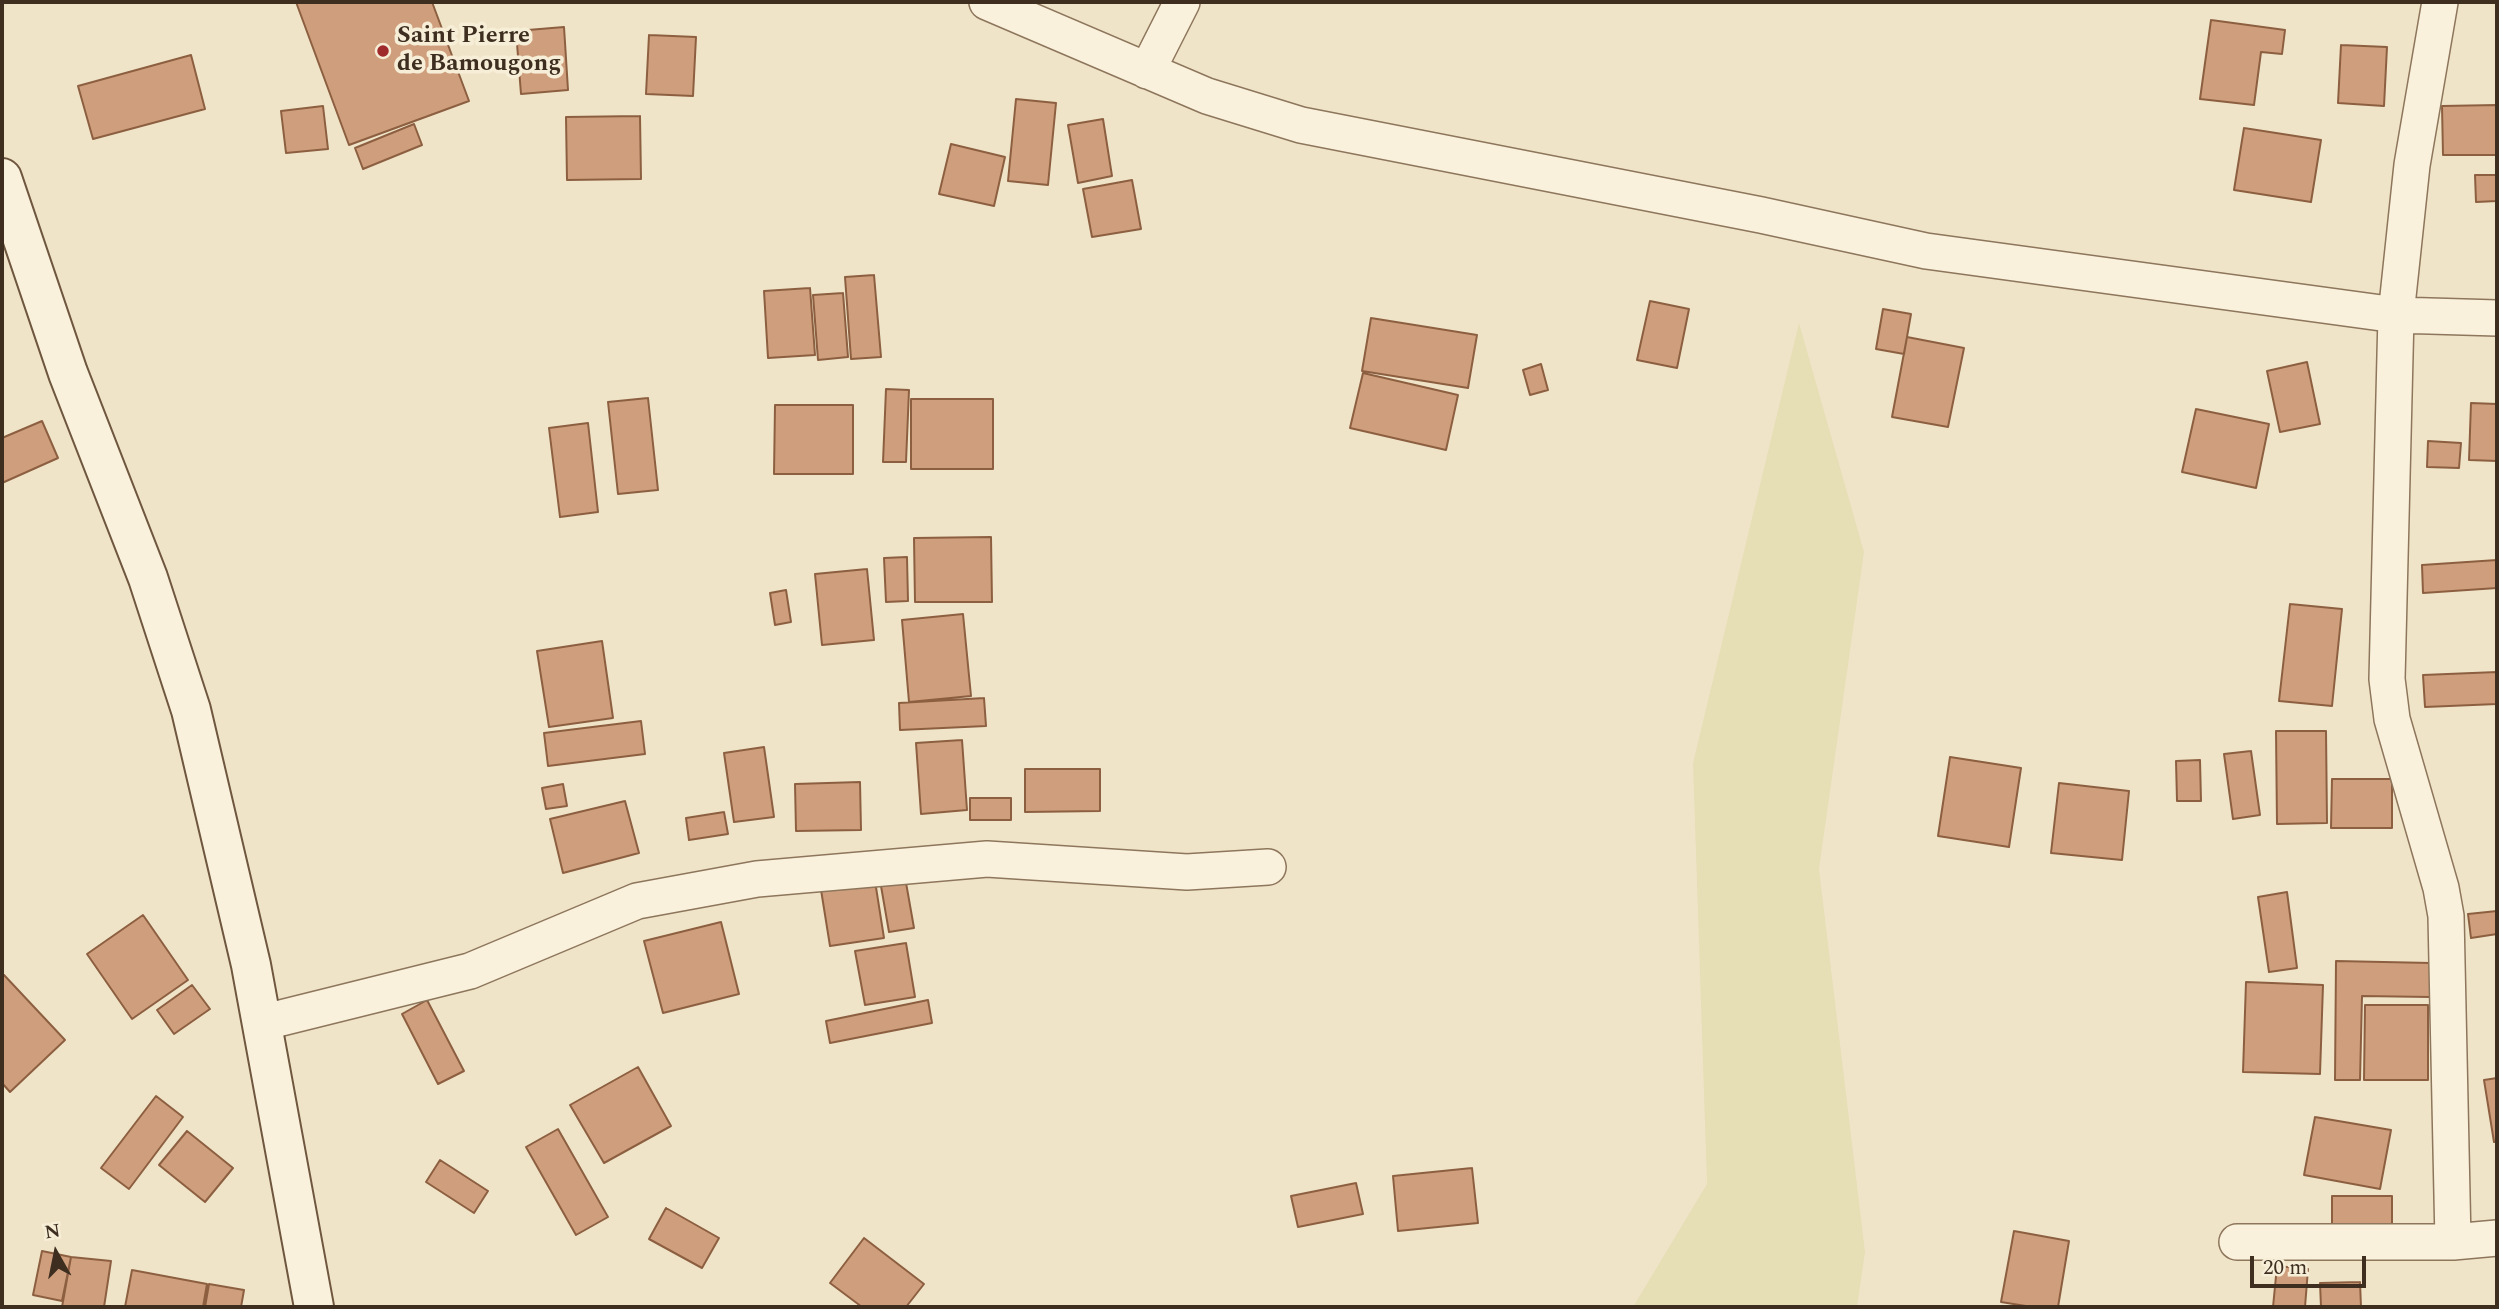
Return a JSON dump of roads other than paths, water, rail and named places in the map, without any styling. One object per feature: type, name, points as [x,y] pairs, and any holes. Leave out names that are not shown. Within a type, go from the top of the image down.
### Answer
[{"type":"street","points":[[987,2],[1208,96],[1301,125],[1761,215],[1926,251],[2396,315],[2497,318]]},
{"type":"street","points":[[1147,71],[1182,2]]},
{"type":"street","points":[[2440,2],[2412,165],[2396,315],[2387,679],[2392,719],[2441,888],[2446,916],[2453,1242]]},
{"type":"street","points":[[2,178],[68,373],[148,578],[191,710],[247,952],[314,1307]]},
{"type":"street","points":[[261,1023],[470,971],[637,901],[757,879],[987,859],[1187,872],[1268,867]]},
{"type":"street","points":[[2238,1242],[2453,1242],[2497,1238]]},
{"type":"place","name":"Saint Pierre de Bamougong","points":[[383,51]]}]
